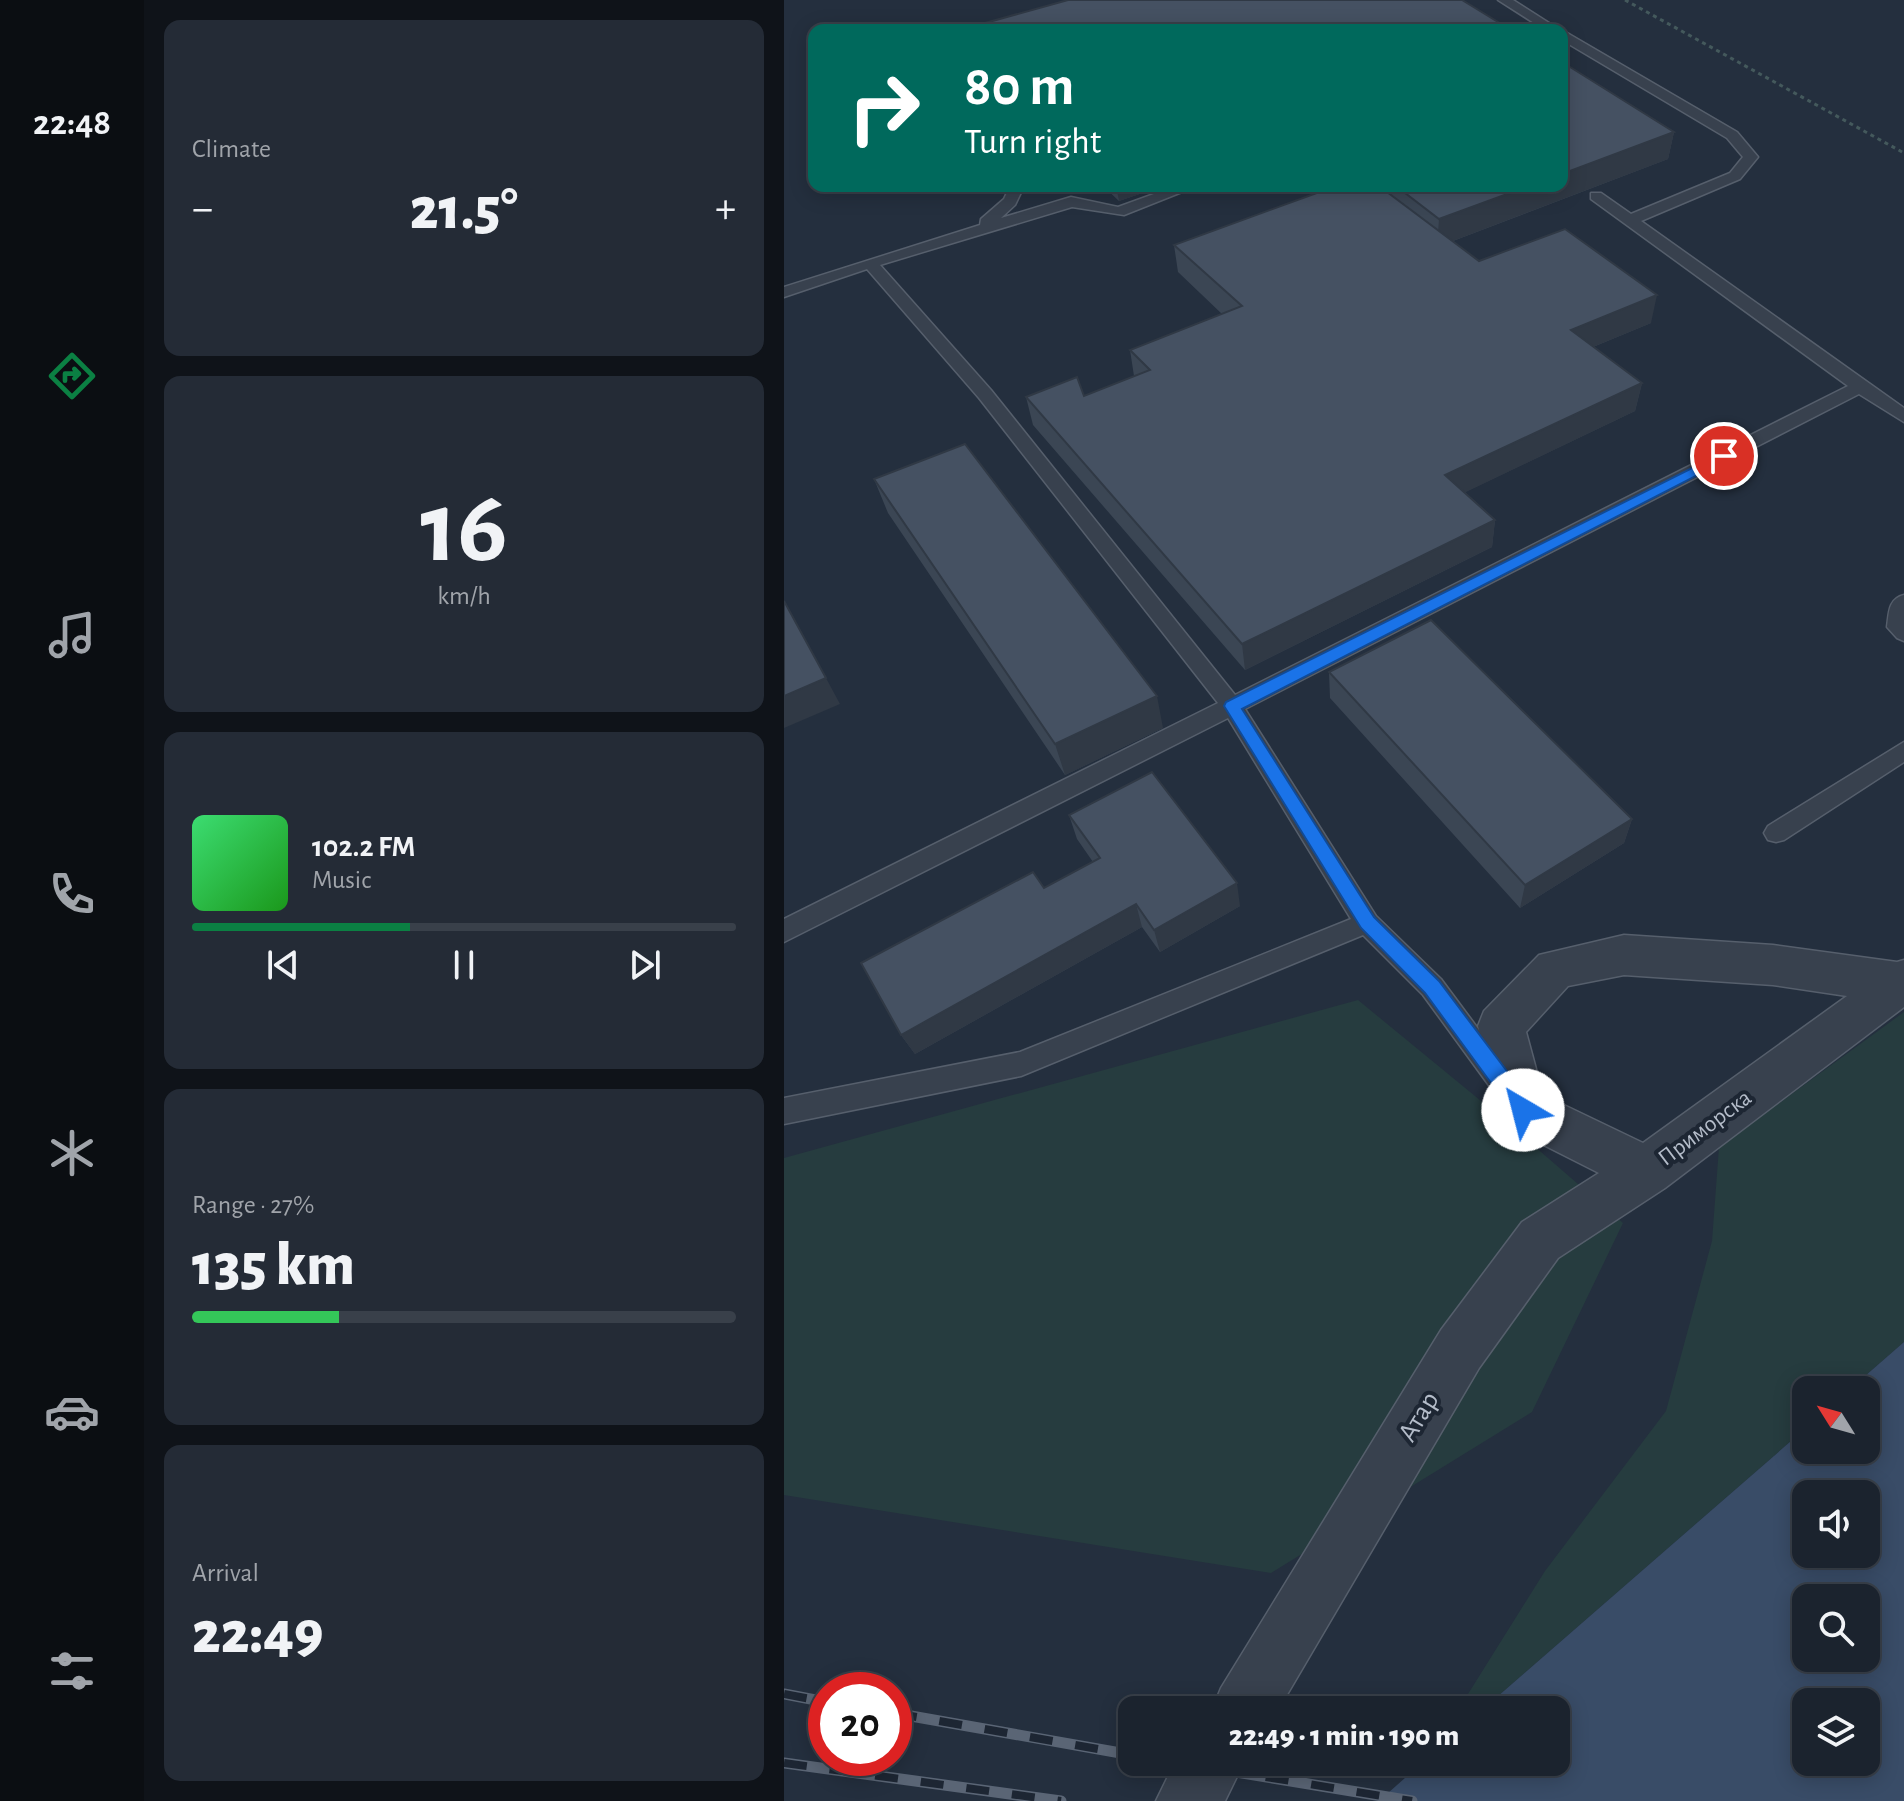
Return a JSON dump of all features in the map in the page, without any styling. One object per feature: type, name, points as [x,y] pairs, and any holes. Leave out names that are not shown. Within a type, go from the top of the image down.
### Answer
[{"type":"street","name":"Приморска","points":[[1624,955],[1773,965],[1902,982],[1647,1171],[1523,1110],[1501,1026],[1555,969],[1624,955]]},
{"type":"street","name":"Атар","points":[[1251,1696],[1460,1349],[1540,1240],[1647,1171]]},
{"type":"street","points":[[1188,1801],[1203,1776]]},
{"type":"lane","points":[[1504,0],[1544,24]]},
{"type":"lane","points":[[1568,38],[1732,135],[1751,157],[1735,176],[1630,220]]},
{"type":"lane","points":[[977,229],[1001,211],[1016,192]]},
{"type":"lane","points":[[784,292],[1071,202],[1119,212],[1174,192]]},
{"type":"lane","points":[[1596,196],[1904,416]]},
{"type":"lane","points":[[870,263],[985,394],[1232,706],[1367,923],[1432,987],[1523,1110]]},
{"type":"lane","points":[[784,931],[1860,387]]},
{"type":"lane","points":[[1904,602],[1897,627],[1904,633]]},
{"type":"lane","points":[[1776,833],[1904,751]]},
{"type":"lane","points":[[784,1111],[1021,1064],[1367,923]]},
{"type":"path","points":[[1625,0],[1904,153]]},
{"type":"green space","points":[[1358,1000],[1623,1223],[1532,1412],[1271,1573],[784,1495],[784,1158]]},
{"type":"green space","points":[[1904,1012],[1904,1342],[1865,1376],[1792,1376],[1792,1440],[1498,1696],[1467,1696],[1545,1571],[1666,1411],[1712,1241],[1719,1147]]},
{"type":"water","points":[[1904,1342],[1904,1801],[1379,1801],[1407,1776],[1570,1776],[1570,1696],[1498,1696],[1792,1440],[1792,1464],[1880,1464],[1880,1376],[1865,1376]]},
{"type":"building","points":[[1068,0],[1462,0],[1501,24],[982,24]]},
{"type":"building","points":[[1568,66],[1674,132],[1568,172]]},
{"type":"building","points":[[1320,192],[1387,192],[1479,261],[1565,229],[1657,295],[1571,330],[1642,383],[1445,475],[1495,520],[1242,644],[1026,397],[1077,377],[1084,396],[1150,370],[1130,350],[1242,306],[1174,245]]},
{"type":"building","points":[[1404,192],[1513,192],[1439,219]]},
{"type":"building","points":[[965,444],[1157,696],[1055,744],[874,479]]},
{"type":"building","points":[[784,601],[826,678],[784,696]]},
{"type":"building","points":[[1431,620],[1632,819],[1525,885],[1329,672]]},
{"type":"building","points":[[1152,772],[1237,883],[1154,930],[1136,904],[901,1035],[861,963],[1033,872],[1044,888],[1100,858],[1069,815]]},
{"type":"railway","points":[[784,1694],[808,1699]]},
{"type":"railway","points":[[912,1716],[1118,1753]]},
{"type":"railway","points":[[784,1763],[1061,1801]]},
{"type":"railway","points":[[1260,1776],[1412,1801]]},
{"type":"route","points":[[1523,1110],[1432,987],[1367,923],[1232,706],[1724,456]]}]
